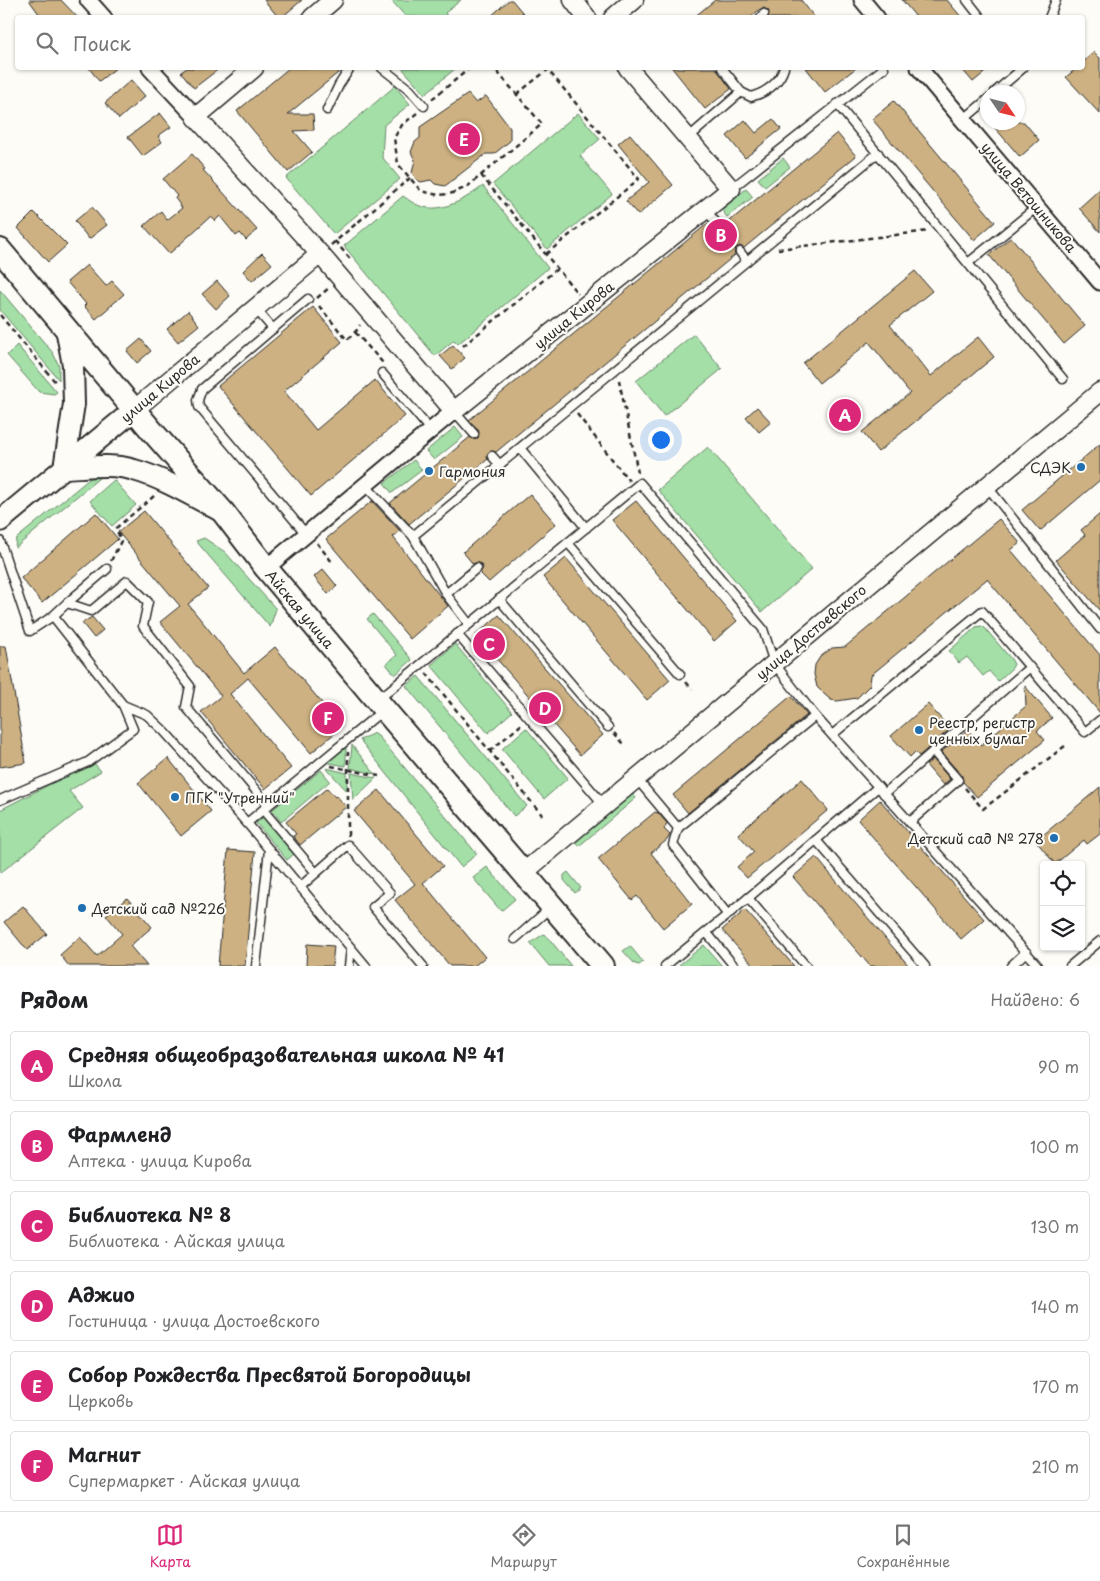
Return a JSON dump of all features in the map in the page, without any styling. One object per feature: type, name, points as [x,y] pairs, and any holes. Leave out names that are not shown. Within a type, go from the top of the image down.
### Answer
[{"type":"main road","name":"Айская улица","points":[[0,250],[134,410],[223,512],[266,568],[380,705],[603,966]]},
{"type":"main road","points":[[66,328],[73,365],[74,404],[64,468],[114,467],[133,469],[223,512]]},
{"type":"main road","name":"улица Кирова","points":[[0,521],[134,410]]},
{"type":"street","points":[[88,0],[101,15]]},
{"type":"street","points":[[315,15],[332,0]]},
{"type":"street","points":[[573,0],[585,15]]},
{"type":"street","points":[[616,15],[634,0]]},
{"type":"street","points":[[862,0],[874,15]]},
{"type":"street","points":[[152,70],[320,254],[454,411],[365,485],[311,539],[266,568]]},
{"type":"street","points":[[196,117],[252,70]]},
{"type":"street","points":[[630,70],[730,189]]},
{"type":"street","name":"улица Ветошникова","points":[[921,70],[1100,282]]},
{"type":"street","name":"улица Кирова","points":[[454,411],[730,189]]},
{"type":"street","name":"улица Кирова","points":[[134,410],[320,254]]},
{"type":"street","name":"улица Достоевского","points":[[523,873],[1100,392]]},
{"type":"lane","points":[[967,0],[979,15]]},
{"type":"lane","points":[[1050,15],[1056,0]]},
{"type":"lane","points":[[327,110],[349,70]]},
{"type":"lane","points":[[385,70],[410,90],[424,106]]},
{"type":"lane","points":[[724,70],[741,92],[751,97],[762,93],[781,79],[783,70]]},
{"type":"lane","points":[[730,189],[881,70]]},
{"type":"lane","points":[[1003,85],[1021,70]]},
{"type":"lane","points":[[688,138],[741,92]]},
{"type":"lane","points":[[837,104],[1064,379]]},
{"type":"lane","points":[[963,120],[980,106]]},
{"type":"lane","points":[[413,536],[878,153]]},
{"type":"lane","points":[[968,263],[1037,207]]},
{"type":"lane","points":[[706,210],[721,229]]},
{"type":"lane","points":[[740,252],[747,261]]},
{"type":"lane","points":[[311,300],[273,328],[202,389],[198,400],[198,407],[311,539]]},
{"type":"lane","points":[[256,308],[273,328]]},
{"type":"lane","points":[[382,373],[431,431]]},
{"type":"lane","points":[[454,411],[474,434]]},
{"type":"lane","points":[[520,448],[586,528]]},
{"type":"lane","points":[[492,456],[500,465]]},
{"type":"lane","points":[[365,485],[413,536],[446,594],[469,624]]},
{"type":"lane","points":[[247,823],[348,739],[420,666],[637,485],[763,629],[774,663],[815,716],[1038,966]]},
{"type":"lane","points":[[987,486],[1100,628]]},
{"type":"lane","points":[[0,540],[30,631],[53,616],[107,569]]},
{"type":"lane","points":[[568,543],[680,674]]},
{"type":"lane","points":[[446,594],[476,568]]},
{"type":"lane","points":[[67,603],[91,611],[127,581],[148,602],[143,626],[190,686],[186,707],[316,873]]},
{"type":"lane","points":[[499,599],[608,727]]},
{"type":"lane","points":[[832,735],[982,611],[1029,668],[1086,732],[1100,720]]},
{"type":"lane","points":[[0,800],[88,762],[133,729],[123,704],[53,616]]},
{"type":"lane","points":[[457,634],[604,805]]},
{"type":"lane","points":[[884,794],[1029,668]]},
{"type":"lane","points":[[123,704],[148,715],[247,823],[366,966]]},
{"type":"lane","points":[[728,915],[673,845],[678,828],[815,716]]},
{"type":"lane","points":[[910,822],[958,780],[933,751]]},
{"type":"lane","points":[[636,778],[678,828]]},
{"type":"lane","points":[[665,966],[707,933],[878,787]]},
{"type":"lane","points":[[816,840],[925,966]]},
{"type":"lane","points":[[300,888],[348,845],[390,893],[373,907],[423,966]]},
{"type":"lane","points":[[256,966],[269,850]]},
{"type":"lane","points":[[748,898],[806,966]]},
{"type":"lane","points":[[515,939],[552,906]]},
{"type":"lane","points":[[707,933],[734,966]]},
{"type":"lane","points":[[1070,966],[1100,941]]},
{"type":"lane","points":[[349,966],[351,948]]},
{"type":"lane","points":[[1010,966],[1026,952]]},
{"type":"path","points":[[468,70],[402,125],[394,138],[398,164],[421,191],[438,195],[450,194],[467,187],[542,124],[496,70]]},
{"type":"path","points":[[517,94],[548,70]]},
{"type":"path","points":[[546,254],[639,179],[550,70]]},
{"type":"path","points":[[481,175],[587,304]]},
{"type":"path","points":[[320,254],[410,178]]},
{"type":"path","points":[[758,252],[941,230]]},
{"type":"path","points":[[335,242],[351,260]]},
{"type":"path","points":[[463,346],[557,269]]},
{"type":"path","points":[[311,300],[332,285]]},
{"type":"path","points":[[319,306],[347,340]]},
{"type":"path","points":[[0,315],[63,391]]},
{"type":"path","points":[[355,332],[387,368],[382,373]]},
{"type":"path","points":[[616,369],[637,485]]},
{"type":"path","points":[[571,406],[637,485]]},
{"type":"path","points":[[107,569],[121,541],[116,528],[154,496]]},
{"type":"path","points":[[311,539],[332,562]]},
{"type":"path","points":[[420,666],[542,815]]},
{"type":"path","points":[[490,751],[529,719]]},
{"type":"path","points":[[608,727],[625,745]]},
{"type":"path","points":[[348,739],[348,845]]},
{"type":"path","points":[[958,780],[983,809],[1065,746]]},
{"type":"path","points":[[318,763],[379,776]]},
{"type":"green space","points":[[391,0],[461,0],[445,13],[446,15],[404,15]]},
{"type":"green space","points":[[404,70],[454,70],[425,94]]},
{"type":"green space","points":[[395,86],[410,104],[384,125],[382,157],[400,179],[334,234],[286,178]]},
{"type":"green space","points":[[578,113],[600,139],[580,156],[612,194],[547,249],[493,184]]},
{"type":"green space","points":[[783,158],[790,167],[765,187],[758,179]]},
{"type":"green space","points":[[483,186],[548,268],[458,344],[454,340],[435,356],[344,246],[403,196],[420,206],[437,208],[462,200]]},
{"type":"green space","points":[[746,189],[753,197],[727,217],[721,209]]},
{"type":"green space","points":[[0,290],[53,353],[59,366],[59,380],[0,310]]},
{"type":"green space","points":[[694,334],[722,369],[664,416],[636,381]]},
{"type":"green space","points":[[17,345],[57,392],[54,394],[39,392],[7,355]]},
{"type":"green space","points":[[455,427],[463,437],[434,460],[426,451]]},
{"type":"green space","points":[[708,447],[812,569],[762,612],[658,490]]},
{"type":"green space","points":[[414,460],[422,470],[392,493],[384,483]]},
{"type":"green space","points":[[105,473],[15,548],[16,539],[94,475]]},
{"type":"green space","points":[[114,480],[136,505],[112,526],[90,501]]},
{"type":"green space","points":[[204,538],[225,552],[276,609],[270,627],[196,541]]},
{"type":"green space","points":[[373,614],[412,660],[395,675],[386,664],[397,655],[367,619]]},
{"type":"green space","points":[[976,627],[984,627],[1014,664],[998,681],[989,671],[983,676],[967,657],[959,663],[949,651]]},
{"type":"green space","points":[[455,644],[512,712],[488,733],[431,665]]},
{"type":"green space","points":[[418,676],[527,806],[514,816],[406,686]]},
{"type":"green space","points":[[526,728],[568,778],[544,799],[502,749]]},
{"type":"green space","points":[[374,733],[477,854],[461,867],[360,740]]},
{"type":"green space","points":[[346,744],[346,766],[324,762]]},
{"type":"green space","points":[[352,745],[375,774],[350,768]]},
{"type":"green space","points":[[93,762],[101,771],[69,791],[83,808],[0,873],[0,810]]},
{"type":"green space","points":[[326,768],[347,773],[347,791]]},
{"type":"green space","points":[[321,770],[330,781],[281,822],[272,810]]},
{"type":"green space","points":[[351,773],[376,778],[353,800]]},
{"type":"green space","points":[[632,793],[636,798],[579,846],[575,841]]},
{"type":"green space","points":[[263,817],[294,854],[287,860],[256,823]]},
{"type":"green space","points":[[487,867],[515,899],[501,911],[473,878]]},
{"type":"green space","points":[[568,872],[581,888],[575,893],[564,880],[564,875]]},
{"type":"green space","points":[[544,934],[571,966],[549,966],[530,943]]},
{"type":"green space","points":[[704,945],[722,966],[679,966],[679,965]]},
{"type":"green space","points":[[630,946],[643,962],[639,965],[635,964],[623,951]]},
{"type":"building","points":[[29,0],[61,0],[75,15],[40,15]]},
{"type":"building","points":[[264,0],[302,0],[284,15],[276,15]]},
{"type":"building","points":[[509,0],[512,0],[524,15],[492,15]]},
{"type":"building","points":[[715,0],[801,0],[813,15],[768,15],[769,11],[764,8],[753,15],[697,15]]},
{"type":"building","points":[[902,0],[947,0],[960,15],[914,15]]},
{"type":"building","points":[[1094,52],[1100,58],[1100,114],[1066,77],[1075,70],[1085,70],[1085,60]]},
{"type":"building","points":[[91,70],[113,70],[99,81]]},
{"type":"building","points":[[184,70],[217,70],[194,88],[181,72]]},
{"type":"building","points":[[287,70],[342,70],[288,114],[313,114],[314,130],[294,131],[312,152],[288,172],[237,111]]},
{"type":"building","points":[[674,70],[717,70],[731,89],[705,109]]},
{"type":"building","points":[[808,70],[853,70],[825,92]]},
{"type":"building","points":[[963,70],[988,70],[973,82]]},
{"type":"building","points":[[131,80],[145,96],[119,119],[105,103]]},
{"type":"building","points":[[468,94],[476,103],[486,96],[510,128],[510,141],[494,154],[486,154],[445,186],[435,184],[431,180],[421,182],[417,180],[412,173],[415,160],[411,152],[415,142],[420,138],[420,127]]},
{"type":"building","points":[[894,101],[995,222],[974,240],[872,119]]},
{"type":"building","points":[[160,113],[171,127],[158,136],[162,142],[143,156],[128,137]]},
{"type":"building","points":[[773,119],[781,129],[745,158],[727,136],[745,120],[756,133]]},
{"type":"building","points":[[1025,123],[1039,140],[1020,157],[997,130],[1025,130]]},
{"type":"building","points":[[837,133],[856,156],[744,248],[740,246],[736,248],[735,255],[496,452],[489,452],[487,455],[488,459],[409,524],[390,503],[470,437],[475,440],[478,438],[479,431],[469,420],[707,224],[715,233],[724,234],[726,231],[725,225]]},
{"type":"building","points":[[630,134],[673,185],[638,215],[626,201],[649,182],[618,144]]},
{"type":"building","points":[[192,154],[205,169],[203,170],[257,230],[246,240],[240,233],[236,236],[220,216],[215,221],[211,216],[169,254],[144,226],[161,211],[167,220],[182,208],[175,198],[177,196],[163,179]]},
{"type":"building","points":[[1100,189],[1100,232],[1079,208]]},
{"type":"building","points":[[92,207],[107,225],[89,239],[75,221]]},
{"type":"building","points":[[34,212],[67,245],[48,262],[18,228]]},
{"type":"building","points":[[1011,237],[1085,326],[1064,344],[989,255]]},
{"type":"building","points":[[262,253],[272,264],[252,281],[243,271]]},
{"type":"building","points":[[87,265],[106,286],[112,281],[124,294],[96,319],[67,282]]},
{"type":"building","points":[[915,271],[932,291],[890,325],[931,376],[978,337],[994,357],[878,452],[862,432],[910,393],[869,342],[819,383],[803,363]]},
{"type":"building","points":[[217,281],[230,296],[216,309],[202,294]]},
{"type":"building","points":[[313,307],[342,342],[284,391],[316,430],[375,380],[405,416],[311,496],[218,386]]},
{"type":"building","points":[[188,311],[199,325],[178,342],[167,329]]},
{"type":"building","points":[[141,339],[151,351],[137,363],[127,351]]},
{"type":"building","points":[[453,345],[465,358],[452,369],[440,356]]},
{"type":"building","points":[[757,407],[771,422],[759,432],[746,417]]},
{"type":"building","points":[[1100,444],[1100,480],[1040,531],[1022,510]]},
{"type":"building","points":[[530,494],[556,524],[489,582],[480,573],[483,568],[481,564],[477,562],[473,564],[463,552]]},
{"type":"building","points":[[372,501],[400,531],[393,537],[448,606],[410,639],[326,539]]},
{"type":"building","points":[[636,501],[737,621],[714,641],[612,520]]},
{"type":"building","points":[[144,511],[208,588],[188,604],[244,673],[275,647],[342,727],[311,753],[248,678],[230,694],[291,768],[265,789],[201,712],[221,696],[160,622],[180,606],[118,532]]},
{"type":"building","points":[[96,513],[118,539],[42,603],[21,578]]},
{"type":"building","points":[[1100,514],[1100,611],[1056,560],[1085,535],[1081,530]]},
{"type":"building","points":[[999,519],[1020,543],[1011,550],[1100,655],[1100,713],[987,579],[871,675],[870,685],[857,698],[831,700],[817,687],[814,674],[815,665],[820,657],[832,648],[845,647]]},
{"type":"building","points":[[566,558],[670,680],[647,700],[543,577]]},
{"type":"building","points":[[323,569],[337,586],[328,594],[314,577]]},
{"type":"building","points":[[499,615],[603,735],[580,755],[476,635]]},
{"type":"building","points":[[92,617],[103,630],[94,638],[82,623]]},
{"type":"building","points":[[0,646],[6,646],[26,763],[0,767]]},
{"type":"building","points":[[1025,686],[1052,718],[1037,731],[1045,740],[977,797],[963,782],[962,776],[941,752],[968,730],[981,745],[1026,706]]},
{"type":"building","points":[[791,696],[807,715],[688,813],[673,795]]},
{"type":"building","name":"Реестр, регистр ценных бумаг","points":[[928,704],[950,729],[919,756],[915,752],[910,757],[891,736]]},
{"type":"building","name":"ПГК \"Утренний\"","points":[[168,758],[211,811],[181,836],[138,783]]},
{"type":"building","points":[[933,759],[950,779],[943,785],[926,765]]},
{"type":"building","points":[[802,779],[828,810],[747,878],[737,867],[754,852],[738,834]]},
{"type":"building","points":[[1100,787],[1100,834],[1087,844],[1084,840],[1059,861],[1053,861],[1036,841]]},
{"type":"building","points":[[327,788],[346,807],[300,845],[293,836],[296,834],[286,822]]},
{"type":"building","points":[[379,790],[443,866],[423,883],[485,957],[474,966],[450,966],[395,900],[415,884],[354,811]]},
{"type":"building","points":[[880,800],[984,919],[961,939],[858,820]]},
{"type":"building","points":[[655,812],[667,823],[664,829],[670,835],[667,840],[651,853],[692,904],[663,928],[637,896],[632,900],[598,859]]},
{"type":"building","points":[[228,850],[255,852],[245,966],[218,966]]},
{"type":"building","points":[[816,857],[909,966],[870,966],[793,877]]},
{"type":"building","points":[[127,898],[152,927],[130,946],[147,966],[69,966],[60,955],[80,937],[97,956],[122,934],[106,915]]},
{"type":"building","points":[[23,906],[47,934],[27,950],[4,922]]},
{"type":"building","points":[[745,910],[794,966],[754,966],[722,930]]},
{"type":"building","points":[[307,944],[334,946],[332,966],[306,966]]},
{"type":"place","name":"Собор Рождества Пресвятой Богородицы","points":[[464,139]]},
{"type":"place","name":"Фармленд","points":[[721,235]]},
{"type":"place","name":"Средняя общеобразовательная школа № 41","points":[[845,415]]},
{"type":"place","name":"СДЭК","points":[[1081,467]]},
{"type":"place","name":"Гармония","points":[[429,471]]},
{"type":"place","name":"Библиотека № 8","points":[[489,644]]},
{"type":"place","name":"Аджио","points":[[545,708]]},
{"type":"place","name":"Магнит","points":[[328,718]]},
{"type":"place","name":"Реестр, регистр ценных бумаг","points":[[919,730]]},
{"type":"place","name":"ПГК \"Утренний\"","points":[[175,797]]},
{"type":"place","name":"Детский сад № 278","points":[[1054,838]]},
{"type":"place","name":"Детский сад №226","points":[[82,908]]}]
